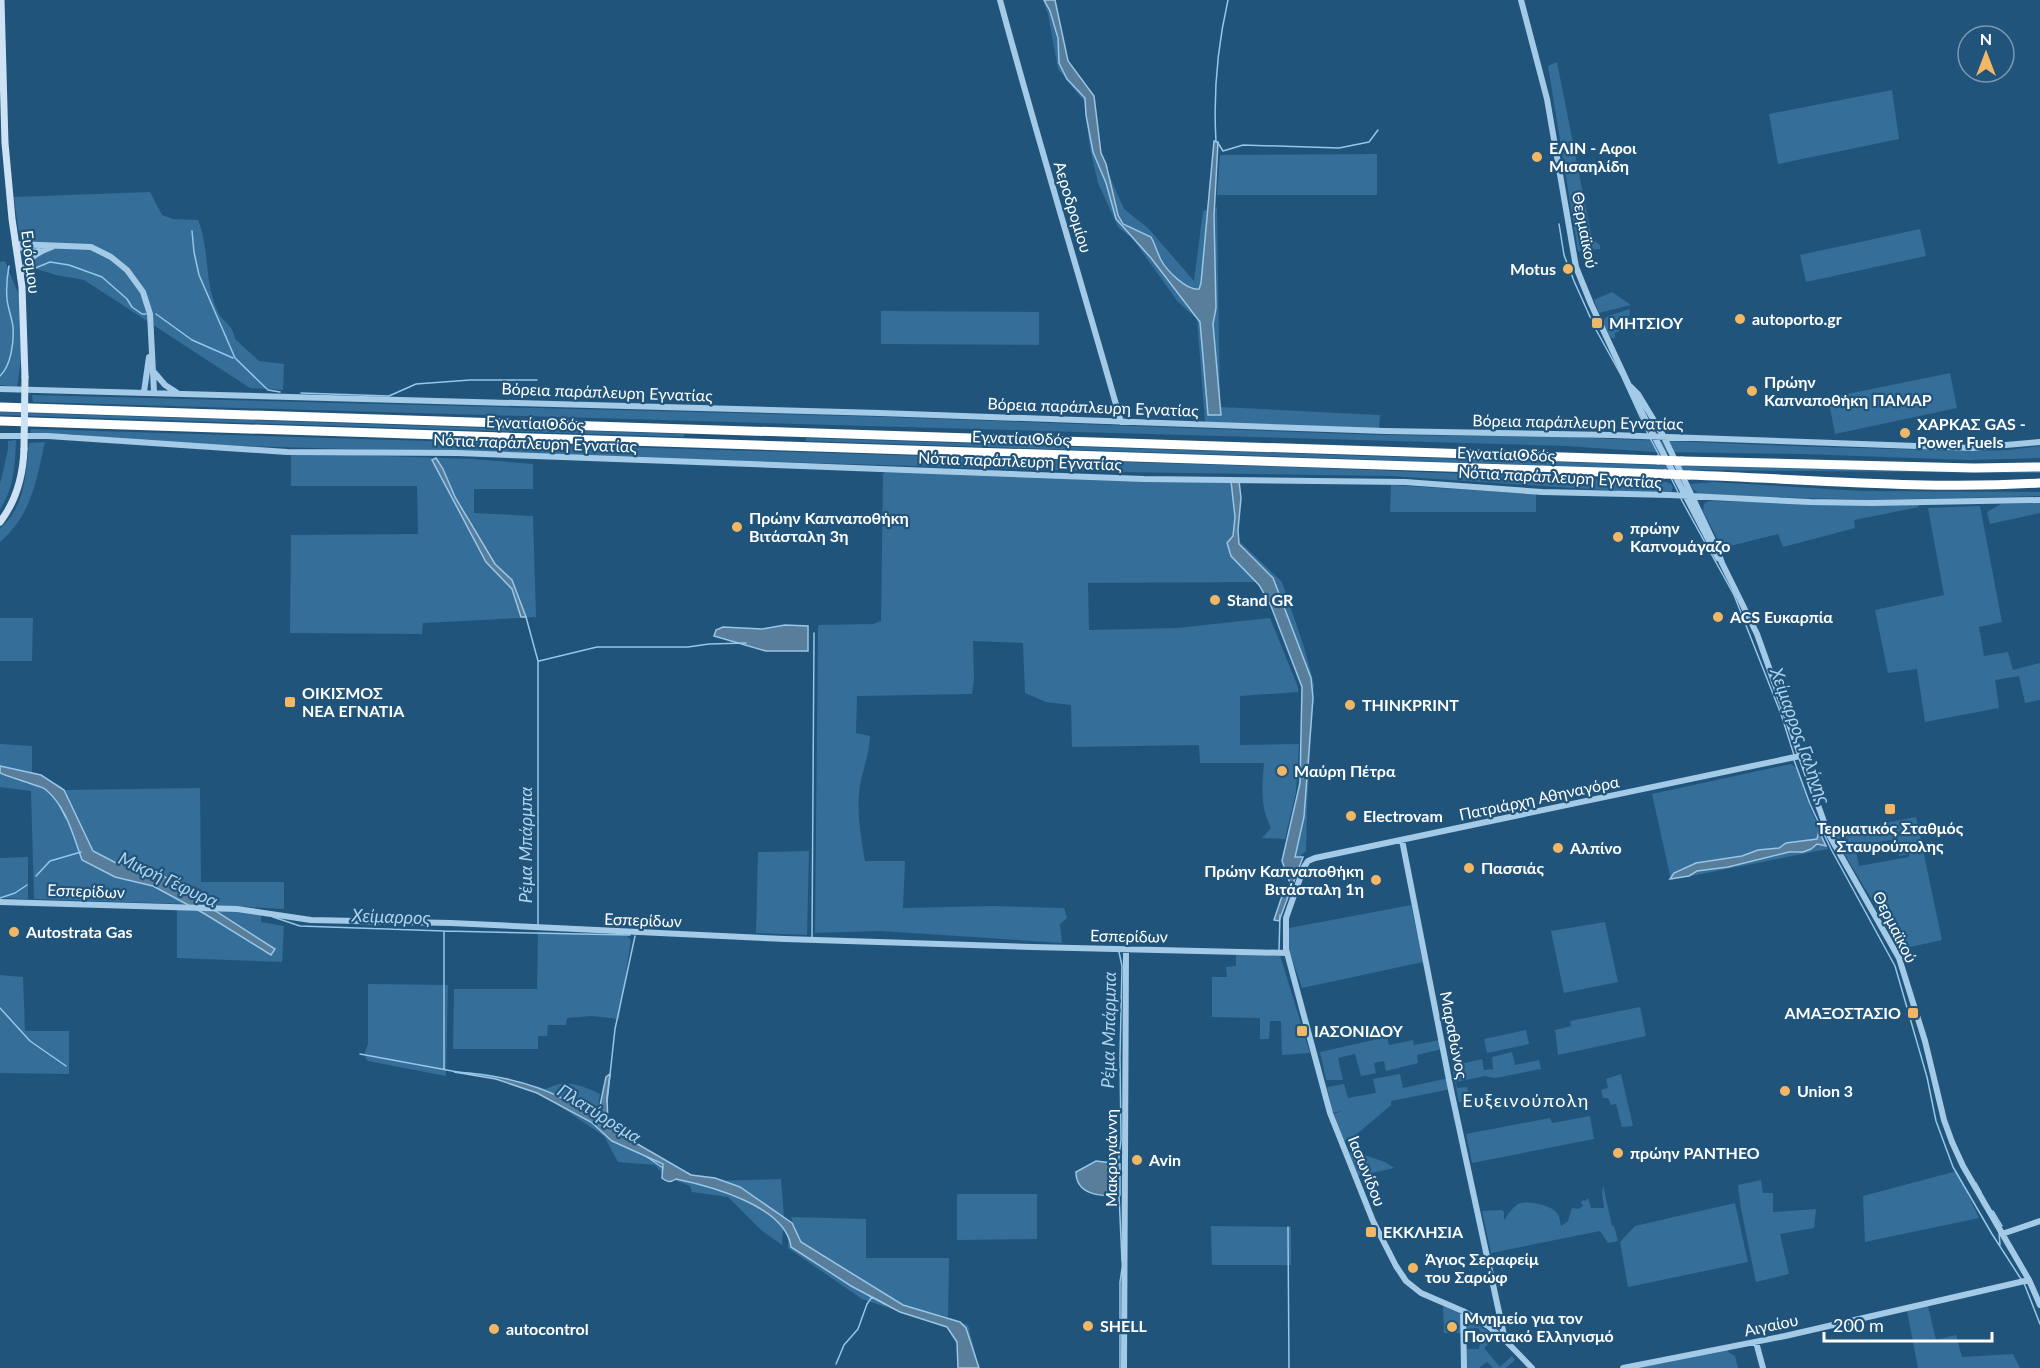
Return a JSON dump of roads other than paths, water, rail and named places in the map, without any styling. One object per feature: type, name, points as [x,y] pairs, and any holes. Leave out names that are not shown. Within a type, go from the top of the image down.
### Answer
[{"type":"highway","name":"Εγνατία Οδός","points":[[0,407],[1682,461],[1974,468],[2040,467]]},
{"type":"highway","name":"Εγνατία Οδός","points":[[0,421],[1918,484],[2040,483]]},
{"type":"main road","name":"Ευόσμου","points":[[0,522],[17,493],[21,479],[25,377],[21,277],[15,244],[5,143],[1,0]]},
{"type":"street","name":"Αεροδρομίου","points":[[1000,0],[1030,114],[1063,218],[1121,422]]},
{"type":"street","name":"Θερμαϊκού","points":[[1521,0],[1549,107],[1576,267],[1654,437],[1712,551],[1722,563]]},
{"type":"street","name":"Ευόσμου","points":[[15,244],[81,246],[100,250],[127,270],[137,282],[147,303],[150,314],[151,349]]},
{"type":"street","points":[[15,244],[28,252],[40,251]]},
{"type":"street","points":[[21,277],[27,261],[40,251],[55,245]]},
{"type":"street","points":[[151,349],[154,392]]},
{"type":"street","points":[[144,392],[151,349]]},
{"type":"street","points":[[153,371],[165,385],[179,393]]},
{"type":"street","name":"Θερμαϊκού","points":[[1630,386],[1638,394],[1664,437],[1722,563],[1758,634],[1830,838],[1899,958],[1929,1057],[1948,1134],[1963,1166],[2029,1281],[2040,1305]]},
{"type":"street","name":"Βόρεια παράπλευρη Εγνατίας","points":[[0,389],[880,413],[1972,447],[2040,442]]},
{"type":"street","name":"Νότια παράπλευρη Εγνατίας","points":[[0,436],[68,437],[287,452],[470,453],[1144,479],[1405,482],[1550,493],[1854,503],[2040,500]]},
{"type":"street","name":"Πατριάρχη Αθηναγόρα","points":[[1287,952],[1285,929],[1287,914],[1302,870],[1308,861],[1800,756]]},
{"type":"street","name":"Μαραθώνος","points":[[1402,840],[1505,1340]]},
{"type":"street","name":"Εσπερίδων","points":[[0,902],[237,909],[320,920],[452,923],[833,941],[1287,952]]},
{"type":"street","name":"Μακρυγιάννη","points":[[1124,1368],[1126,949]]},
{"type":"street","name":"Ιασωνίδου","points":[[1287,952],[1330,1113],[1378,1232],[1406,1281],[1424,1294],[1463,1311],[1491,1328],[1532,1368]]},
{"type":"street","points":[[2002,1234],[2040,1221]]},
{"type":"street","name":"Αιγαίου","points":[[1623,1368],[1756,1342],[2029,1281]]},
{"type":"street","points":[[1463,1311],[1464,1368]]},
{"type":"street","points":[[1491,1328],[1499,1327],[1502,1321]]},
{"type":"street","points":[[1756,1342],[1763,1368]]},
{"type":"water","points":[[1044,0],[1055,0],[1068,61],[1094,96],[1101,153],[1106,164],[1118,215],[1123,224],[1151,237],[1161,260],[1168,269],[1183,284],[1194,289],[1199,289],[1201,283],[1214,141],[1218,142],[1214,216],[1216,308],[1213,324],[1221,415],[1208,415],[1200,322],[1151,258],[1116,219],[1106,183],[1093,152],[1085,98],[1067,79],[1059,63],[1058,38],[1050,11]]},
{"type":"water","points":[[436,458],[455,497],[495,564],[512,580],[526,617],[521,617],[512,589],[486,562],[432,460]]},
{"type":"water","points":[[1231,481],[1239,481],[1241,498],[1239,544],[1273,578],[1311,678],[1313,698],[1304,817],[1295,857],[1303,857],[1279,921],[1274,920],[1281,899],[1290,883],[1282,861],[1300,783],[1302,687],[1271,606],[1259,585],[1231,556],[1227,543],[1233,536],[1235,517]]},
{"type":"water","points":[[785,625],[808,626],[808,651],[766,651],[714,636],[716,630],[723,627],[762,629]]},
{"type":"water","points":[[0,766],[41,775],[64,790],[93,851],[118,864],[159,872],[175,885],[275,949],[271,955],[205,914],[153,886],[115,877],[82,860],[64,812],[52,796],[45,789],[0,773]]},
{"type":"water","points":[[1819,831],[1826,846],[1817,844],[1803,852],[1789,852],[1728,867],[1697,871],[1689,876],[1670,879],[1674,873],[1696,863],[1779,848],[1786,843],[1817,839]]},
{"type":"water","points":[[454,1072],[496,1077],[538,1088],[568,1101],[597,1120],[606,1077],[610,1074],[607,1097],[608,1127],[691,1175],[715,1178],[740,1187],[792,1223],[801,1242],[903,1305],[960,1322],[966,1328],[979,1368],[958,1368],[957,1342],[947,1327],[900,1312],[851,1286],[791,1247],[786,1233],[776,1220],[761,1209],[708,1187],[676,1179],[665,1180],[662,1178],[663,1164],[612,1141],[591,1122],[537,1093],[496,1079]]},
{"type":"water","points":[[1096,1161],[1120,1164],[1120,1195],[1098,1195],[1080,1186],[1076,1172]]},
{"type":"waterway","points":[[1216,142],[1217,70],[1228,0]]},
{"type":"waterway","points":[[1218,143],[1223,151],[1243,145],[1339,148],[1369,142],[1378,130]]},
{"type":"waterway","name":"Χείμαρρος Γαλήνης","points":[[1559,224],[1564,255],[1574,281],[1648,434]]},
{"type":"waterway","points":[[192,231],[199,275],[235,358],[268,390],[280,392]]},
{"type":"waterway","points":[[33,269],[50,262],[69,265],[102,277],[127,299],[132,307],[146,314]]},
{"type":"waterway","points":[[0,376],[7,366],[13,340],[7,295],[9,266]]},
{"type":"waterway","points":[[156,314],[192,340],[233,358]]},
{"type":"waterway","name":"Ρέμα Μπάρμπα","points":[[301,393],[389,396],[416,384],[470,380],[537,380]]},
{"type":"waterway","name":"Χείμαρρος Γαλήνης","points":[[1650,438],[1659,455]]},
{"type":"waterway","name":"Χείμαρρος Γαλήνης","points":[[1671,478],[1678,492]]},
{"type":"waterway","name":"Χείμαρρος Γαλήνης","points":[[1681,499],[1734,595],[1781,714],[1794,755]]},
{"type":"waterway","name":"Ρέμα Μπάρμπα","points":[[526,617],[538,661],[538,926]]},
{"type":"waterway","name":"Ρέμα Μπάρμπα","points":[[812,938],[814,633]]},
{"type":"waterway","name":"Ρέμα Μπάρμπα","points":[[539,661],[597,647],[688,647],[746,643]]},
{"type":"waterway","name":"Χείμαρρος Γαλήνης","points":[[1794,760],[1810,804],[1831,849],[1895,966],[1927,1077],[1936,1121],[1953,1167],[2021,1279]]},
{"type":"waterway","name":"Μικρή Γέφυρα","points":[[60,806],[66,818]]},
{"type":"waterway","points":[[36,876],[50,861],[81,852]]},
{"type":"waterway","points":[[0,898],[15,893],[27,885]]},
{"type":"waterway","points":[[1279,950],[1280,915]]},
{"type":"waterway","name":"Χείμαρρος","points":[[273,917],[300,926],[444,931],[444,1069]]},
{"type":"waterway","name":"Ρέμα Μπάρμπα","points":[[444,931],[630,935]]},
{"type":"waterway","name":"Ρέμα Μπάρμπα","points":[[607,1102],[615,1029],[635,936]]},
{"type":"waterway","name":"Ρέμα Μπάρμπα","points":[[1118,1165],[1121,1140],[1122,966],[1119,952]]},
{"type":"waterway","points":[[0,1008],[30,1041],[66,1066]]},
{"type":"waterway","name":"Πλατύρρεμα","points":[[360,1054],[463,1073]]},
{"type":"waterway","name":"Πλατύρρεμα","points":[[647,1157],[663,1168]]},
{"type":"waterway","name":"Χείμαρρος Γαλήνης","points":[[1976,1183],[1981,1192]]},
{"type":"waterway","name":"Ρέμα Μπάρμπα","points":[[1119,1195],[1122,1261]]},
{"type":"waterway","name":"Χείμαρρος Γαλήνης","points":[[1993,1211],[2002,1226]]},
{"type":"waterway","points":[[1288,1227],[1289,1368]]},
{"type":"waterway","name":"Χείμαρρος Γαλήνης","points":[[1999,1232],[2000,1245]]},
{"type":"waterway","name":"Ρέμα Μπάρμπα","points":[[1120,1368],[1122,1269]]},
{"type":"waterway","name":"Χείμαρρος Γαλήνης","points":[[2024,1283],[2040,1324]]},
{"type":"waterway","name":"Πλατύρρεμα","points":[[868,1295],[885,1304]]},
{"type":"waterway","points":[[836,1364],[844,1345],[858,1329],[872,1297]]},
{"type":"place","name":"ΕΛΙΝ - Αφοι Μισαηλίδη","points":[[1537,157]]},
{"type":"place","name":"Motus","points":[[1568,269]]},
{"type":"place","name":"autoporto.gr","points":[[1740,319]]},
{"type":"place","name":"ΜΗΤΣΙΟΥ","points":[[1597,323]]},
{"type":"place","name":"Πρώην Καπναποθήκη ΠΑΜΑΡ","points":[[1752,391]]},
{"type":"place","name":"ΧΑΡΚΑΣ GAS - Power Fuels","points":[[1905,433]]},
{"type":"place","name":"Πρώην Καπναποθήκη Βιτάσταλη 3η","points":[[737,527]]},
{"type":"place","name":"πρώην Καπνομάγαζο","points":[[1618,537]]},
{"type":"place","name":"Stand GR","points":[[1215,600]]},
{"type":"place","name":"ACS Ευκαρπία","points":[[1718,617]]},
{"type":"place","name":"ΟΙΚΙΣΜΟΣ ΝΕΑ ΕΓΝΑΤΙΑ","points":[[290,702]]},
{"type":"place","name":"THINKPRINT","points":[[1350,705]]},
{"type":"place","name":"Μαύρη Πέτρα","points":[[1282,771]]},
{"type":"place","name":"Τερματικός Σταθμός Σταυρούπολης","points":[[1890,809]]},
{"type":"place","name":"Electrovam","points":[[1351,816]]},
{"type":"place","name":"Αλπίνο","points":[[1558,848]]},
{"type":"place","name":"Πασσιάς","points":[[1469,868]]},
{"type":"place","name":"Πρώην Καπναποθήκη Βιτάσταλη 1η","points":[[1376,880]]},
{"type":"place","name":"Autostrata Gas","points":[[14,932]]},
{"type":"place","name":"ΑΜΑΞΟΣΤΑΣΙΟ","points":[[1913,1013]]},
{"type":"place","name":"ΙΑΣΟΝΙΔΟΥ","points":[[1302,1031]]},
{"type":"place","name":"Union 3","points":[[1785,1091]]},
{"type":"place","name":"πρώην PANTHEO","points":[[1618,1153]]},
{"type":"place","name":"Avin","points":[[1137,1160]]},
{"type":"place","name":"ΕΚΚΛΗΣΙΑ","points":[[1371,1232]]},
{"type":"place","name":"Άγιος Σεραφείμ του Σαρώφ","points":[[1413,1268]]},
{"type":"place","name":"SHELL","points":[[1088,1326]]},
{"type":"place","name":"Μνημείο για τον Ποντιακό Ελληνισμό","points":[[1452,1327]]},
{"type":"place","name":"autocontrol","points":[[494,1329]]},
{"type":"district","name":"Ευξεινούπολη","points":[[1526,1101]]}]
